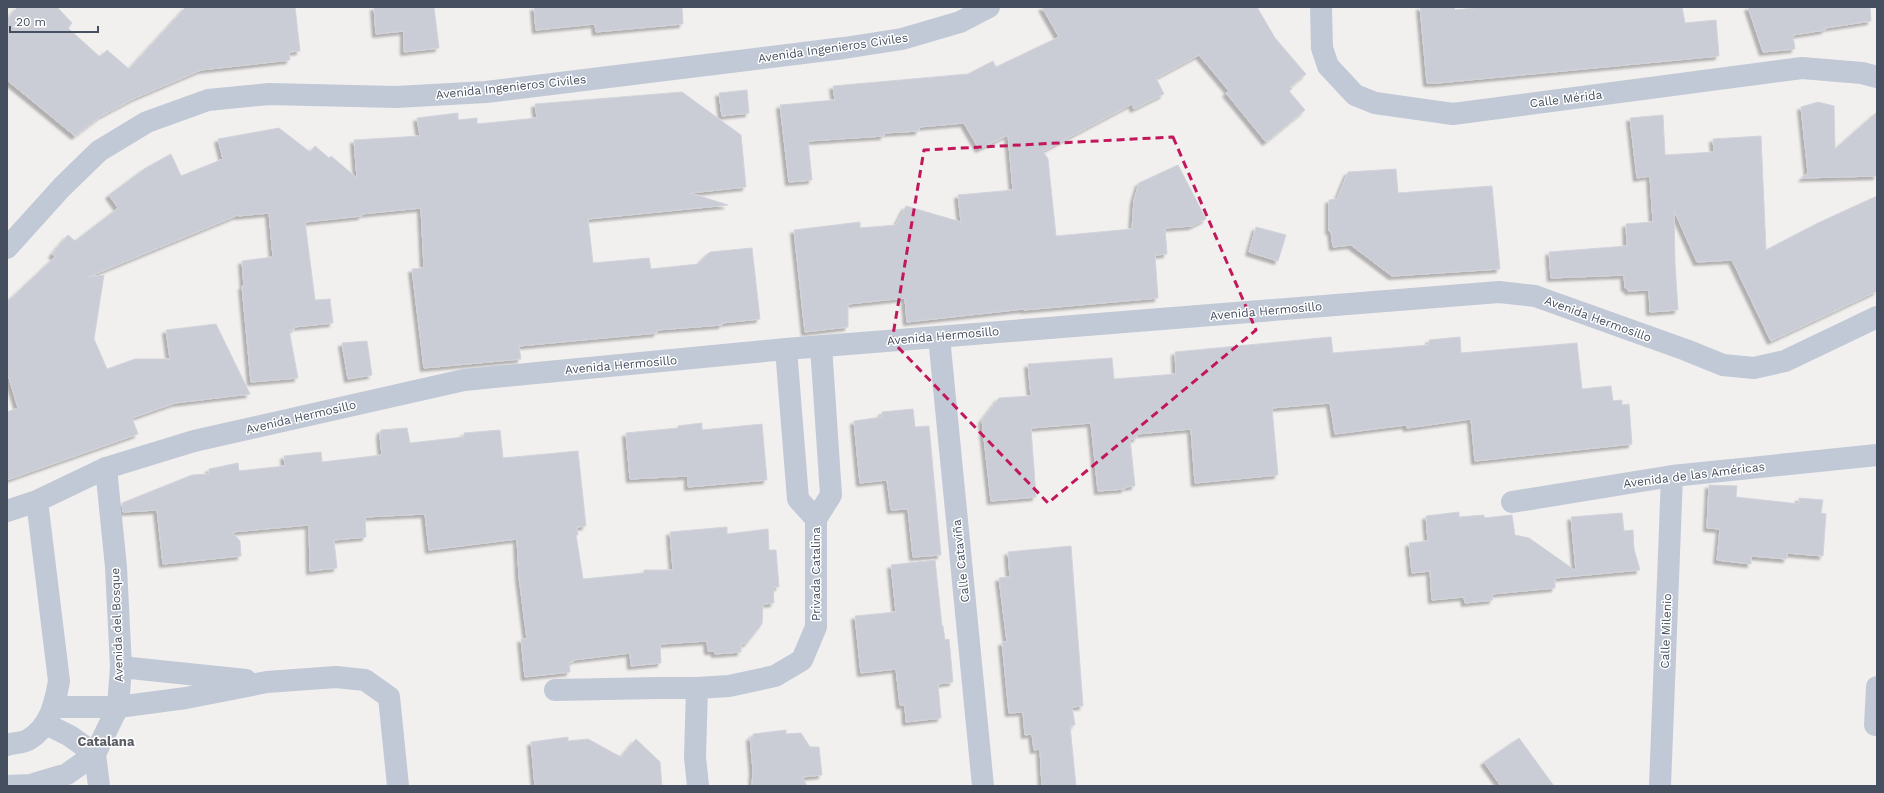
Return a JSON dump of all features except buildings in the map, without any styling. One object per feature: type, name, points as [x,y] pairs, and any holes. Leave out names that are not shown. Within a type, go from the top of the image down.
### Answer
[{"type":"street","name":"Avenida Ingenieros Civiles","points":[[7,248],[62,187],[99,151],[148,122],[208,100],[269,94],[396,97],[486,92],[902,40],[960,22],[989,7]]},
{"type":"street","name":"Calle Mérida","points":[[1321,7],[1322,48],[1328,66],[1355,95],[1375,103],[1453,114],[1802,68],[1862,73],[1877,77]]},
{"type":"street","name":"Avenida Hermosillo","points":[[7,511],[37,501],[106,468],[194,441],[464,380],[821,346],[1499,292],[1535,296],[1686,350],[1723,365],[1754,368],[1785,361],[1877,317]]},
{"type":"street","name":"Calle Cataviña","points":[[939,337],[983,786]]},
{"type":"street","name":"Privada Catalina","points":[[555,690],[697,688],[729,686],[775,676],[802,660],[816,628],[816,519],[831,495],[821,346]]},
{"type":"street","name":"Privada Catalina","points":[[786,349],[798,499],[816,519]]},
{"type":"street","name":"Avenida de las Américas","points":[[1512,502],[1672,476],[1877,455]]},
{"type":"street","name":"Avenida del Bosque","points":[[7,786],[30,785],[67,774],[94,754],[118,706],[121,666],[116,568],[106,468]]},
{"type":"street","name":"Calle Milenio","points":[[1660,786],[1672,476]]},
{"type":"street","points":[[7,745],[28,740],[50,715],[58,681],[37,501]]},
{"type":"street","points":[[121,666],[267,682]]},
{"type":"street","points":[[50,715],[186,698],[267,682],[336,677],[365,680],[389,697],[398,786]]},
{"type":"street","points":[[1875,725],[1877,687]]},
{"type":"street","points":[[697,688],[695,757],[698,786]]},
{"type":"street","points":[[50,715],[70,736],[94,754],[99,786]]},
{"type":"highlighted area","points":[[1173,137],[1256,330],[1048,503],[892,341],[924,150]]},
{"type":"district","name":"Catalana","points":[[106,741]]}]
